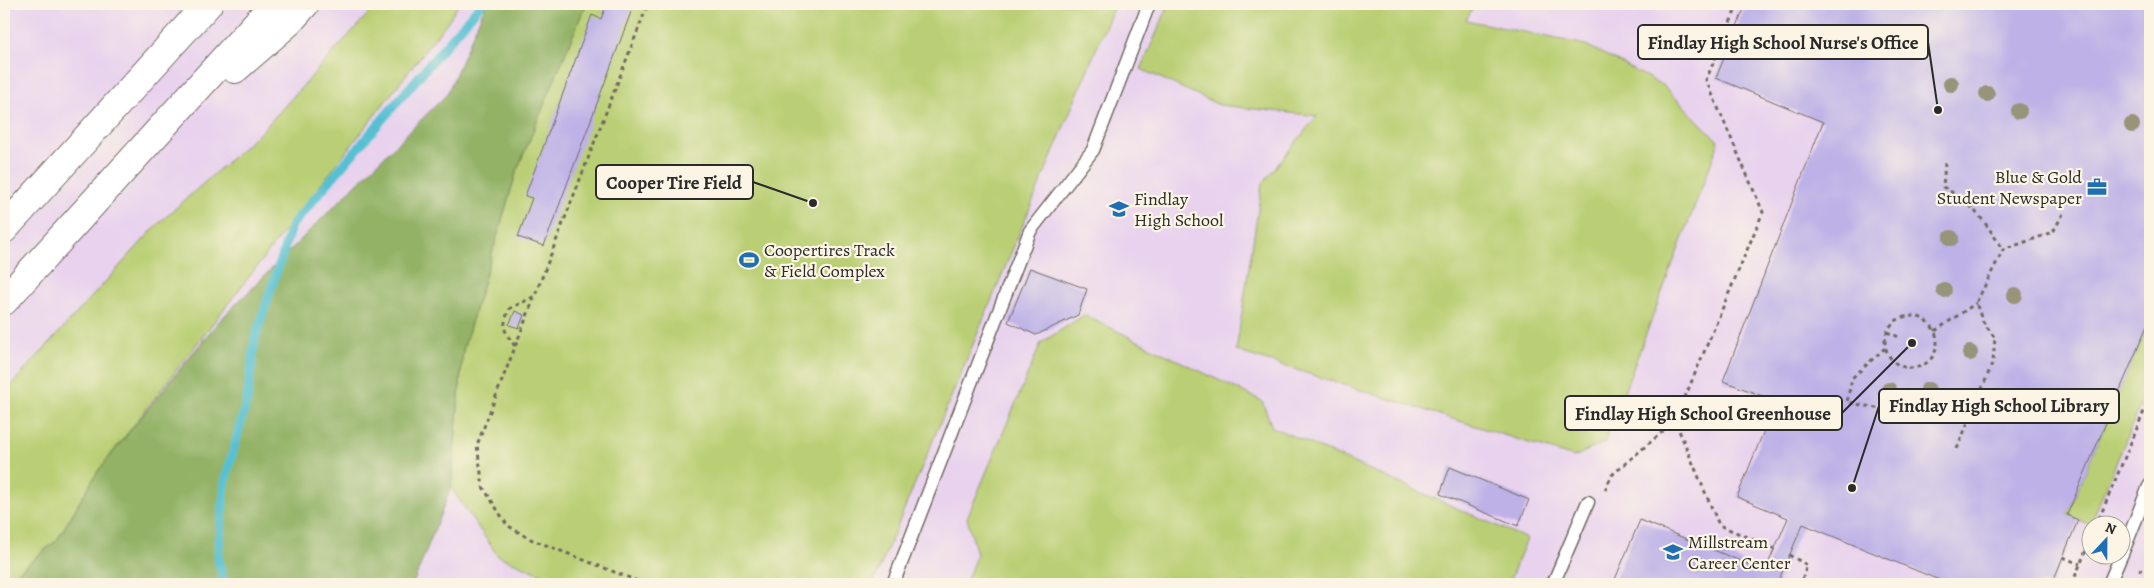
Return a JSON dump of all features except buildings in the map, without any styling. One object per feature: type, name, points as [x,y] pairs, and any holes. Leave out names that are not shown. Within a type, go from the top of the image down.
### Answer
[{"type":"highway","points":[[4,229],[208,4]]},
{"type":"highway","points":[[4,302],[274,4]]},
{"type":"highway","points":[[172,116],[236,69],[289,22],[305,4]]},
{"type":"lane","points":[[893,584],[1030,231],[1092,150],[1149,4]]},
{"type":"lane","points":[[2132,528],[2150,484]]},
{"type":"lane","points":[[1554,584],[1588,502]]},
{"type":"lane","points":[[2109,584],[2116,566]]},
{"type":"path","points":[[645,584],[528,538],[507,525],[483,487],[477,445],[648,4]]},
{"type":"path","points":[[1588,502],[1600,500],[1612,474],[1676,421],[1763,212],[1706,80],[1738,4]]},
{"type":"path","points":[[1945,163],[1943,187],[1961,197],[1984,220],[2003,250]]},
{"type":"path","points":[[1935,331],[1976,302],[2003,250],[2052,232],[2064,212]]},
{"type":"path","points":[[516,346],[506,334],[503,324],[509,309],[535,296]]},
{"type":"path","points":[[1957,449],[1993,362],[1995,338],[1982,320],[1976,302]]},
{"type":"path","points":[[1914,316],[1930,324],[1935,331],[1937,348],[1934,356],[1920,367],[1902,367],[1888,357],[1885,348],[1886,332],[1898,319],[1914,316]]},
{"type":"path","points":[[1886,332],[1900,337]]},
{"type":"path","points":[[1885,348],[1852,378],[1847,402],[1876,408],[1934,414],[1976,403]]},
{"type":"path","points":[[2100,516],[2150,397]]},
{"type":"path","points":[[1676,421],[1719,525],[1775,549]]},
{"type":"path","points":[[1790,555],[1807,565],[1802,580],[1803,584]]},
{"type":"path","points":[[2063,557],[2080,564]]},
{"type":"path","points":[[2072,584],[2082,560]]},
{"type":"shaded area","name":"Findlay High School","points":[[4,4],[2150,4],[2150,584],[4,584]]},
{"type":"green space","points":[[377,4],[459,4],[448,21],[98,471],[57,540],[4,583],[4,393],[158,224],[262,131]]},
{"type":"green space","points":[[486,4],[588,4],[583,11],[517,170],[463,350],[451,488],[413,584],[4,584],[57,540],[98,471],[218,322],[447,94]]},
{"type":"green space","name":"Coopertires Track & Field Complex","points":[[588,4],[1115,4],[873,584],[565,584],[498,556],[451,488],[463,350],[517,170],[583,11]]},
{"type":"green space","points":[[1169,4],[1475,4],[1466,20],[1586,45],[1664,86],[1719,142],[1605,442],[1574,457],[1236,351],[1262,184],[1317,116],[1219,105],[1141,69]]},
{"type":"green space","points":[[1084,315],[1262,401],[1272,427],[1527,539],[1508,584],[965,584],[977,554],[967,518],[1041,343]]},
{"type":"green space","points":[[2150,319],[2150,382],[2094,516],[2082,516],[2082,522],[2067,515]]},
{"type":"waterway","points":[[224,584],[218,558],[225,481],[247,400],[255,338],[292,225],[481,4]]},
{"type":"place","name":"Findlay High School Nurse's Office","points":[[1938,110]]},
{"type":"place","name":"Blue & Gold Student Newspaper","points":[[2097,187]]},
{"type":"place","name":"Cooper Tire Field","points":[[813,203]]},
{"type":"place","name":"Findlay High School","points":[[1119,209]]},
{"type":"place","name":"Coopertires Track & Field Complex","points":[[749,260]]},
{"type":"place","name":"Findlay High School Greenhouse","points":[[1912,343]]},
{"type":"place","name":"Findlay High School Library","points":[[1852,488]]},
{"type":"place","name":"Millstream Career Center","points":[[1673,552]]}]
